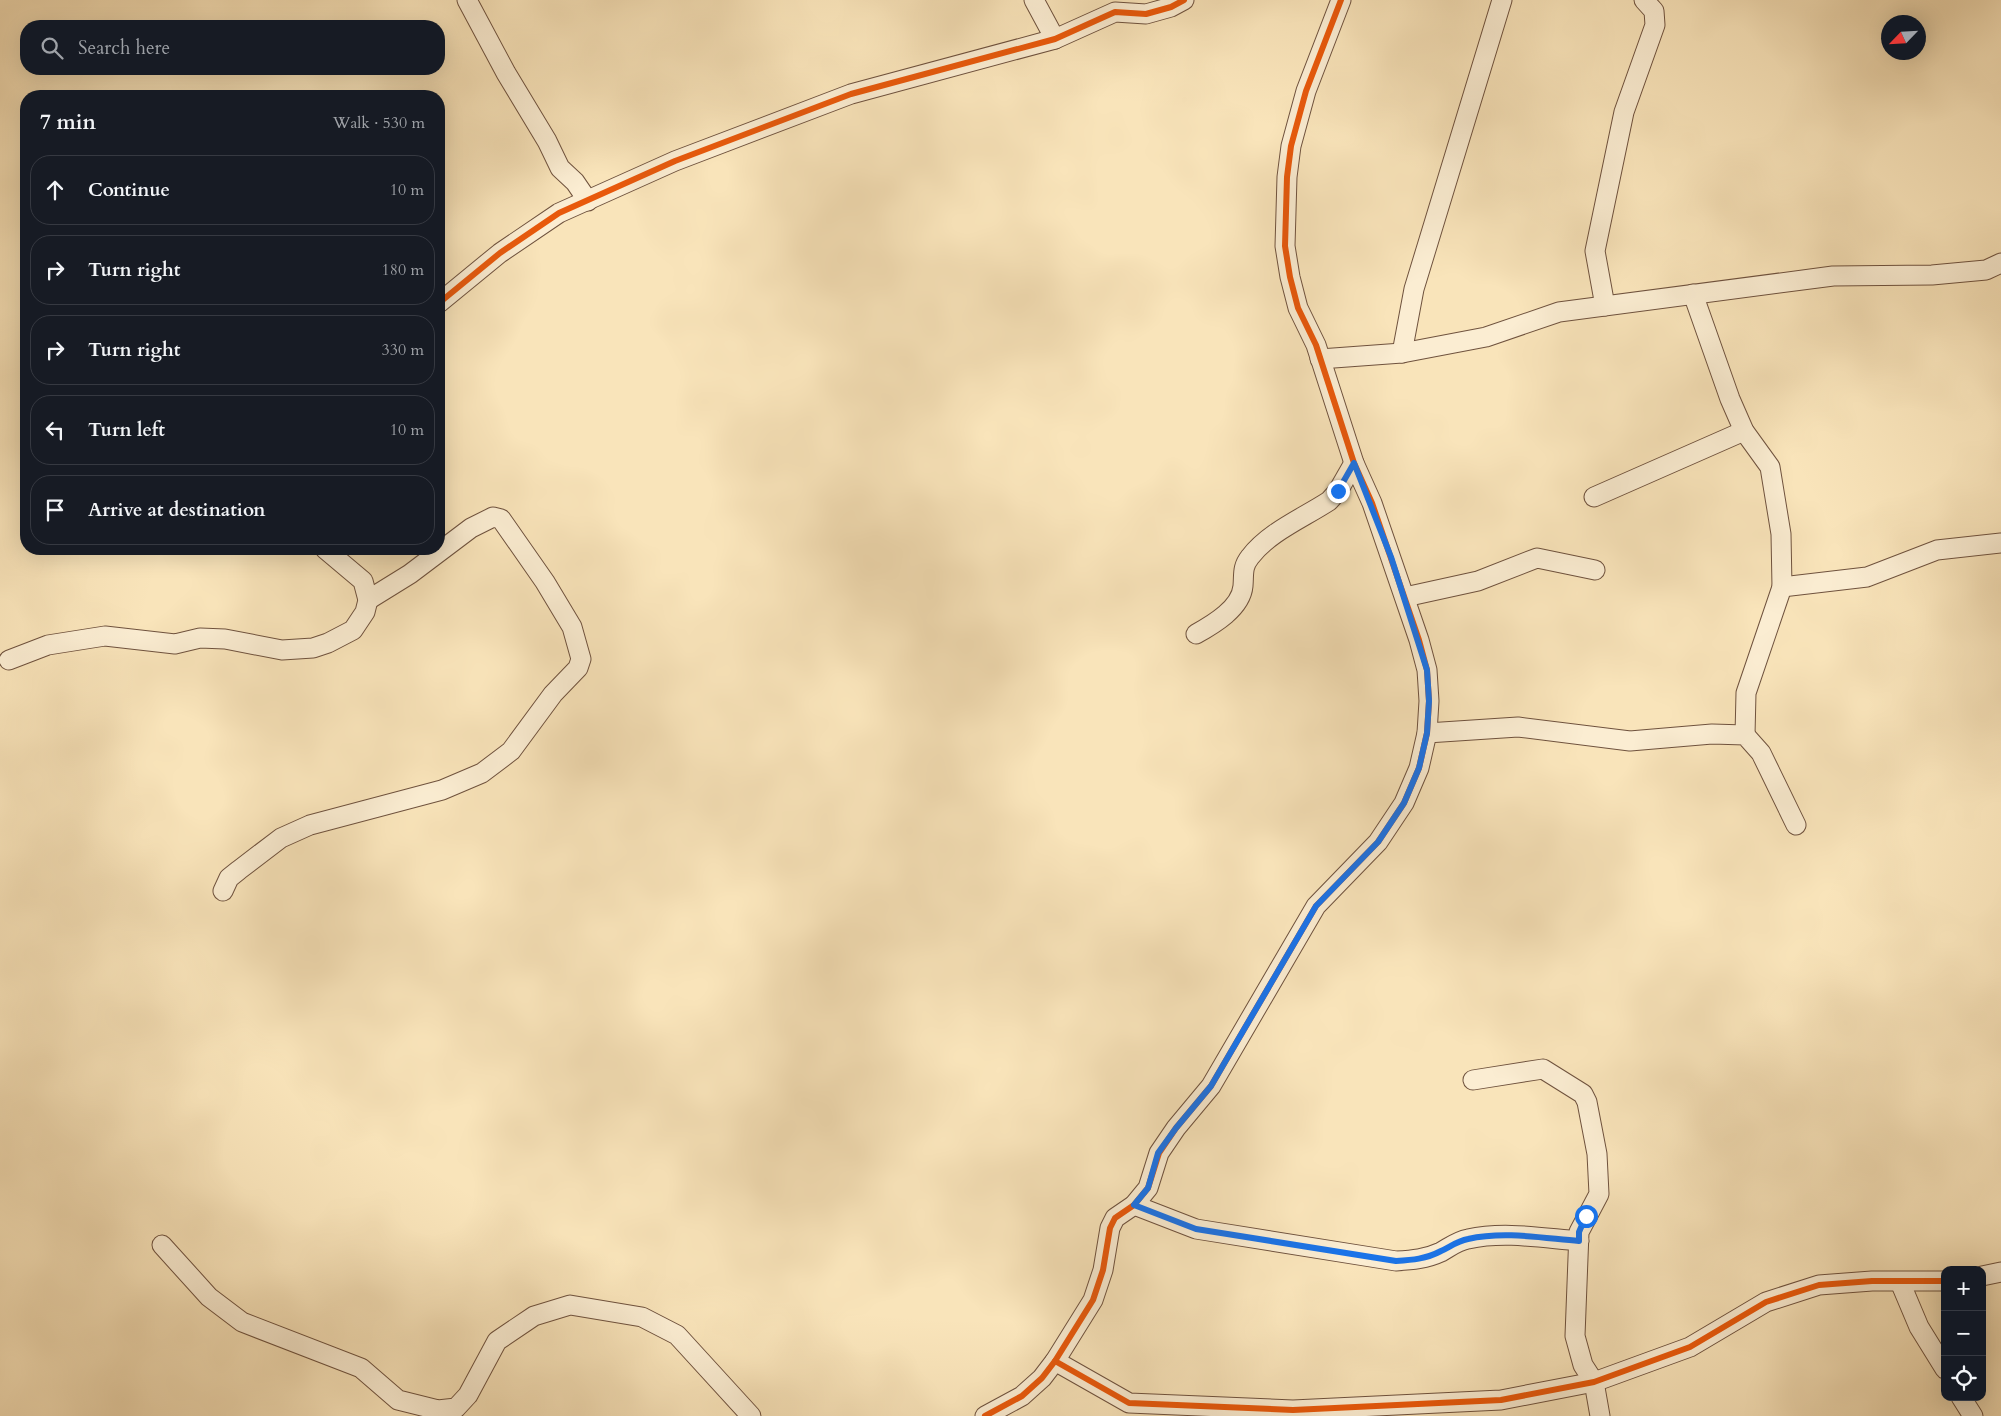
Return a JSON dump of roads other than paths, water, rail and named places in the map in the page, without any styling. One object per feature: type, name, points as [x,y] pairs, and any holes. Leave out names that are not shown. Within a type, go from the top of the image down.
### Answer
[{"type":"street","points":[[467,0],[510,82],[547,141],[560,168],[575,182],[588,201]]},
{"type":"street","points":[[1034,0],[1055,39]]},
{"type":"street","points":[[445,297],[500,253],[558,213],[675,161],[851,94],[1055,39],[1115,12],[1146,14],[1171,7],[1184,0]]},
{"type":"street","points":[[985,1416],[1022,1396],[1042,1378],[1055,1361],[1093,1300],[1103,1270],[1110,1228],[1115,1218],[1134,1205],[1148,1188],[1158,1153],[1211,1086],[1316,906],[1378,842],[1404,803],[1419,768],[1427,733],[1429,701],[1427,670],[1405,597],[1372,502],[1354,463],[1320,359],[1298,308],[1285,246],[1286,177],[1292,146],[1306,91],[1341,0]]},
{"type":"street","points":[[1402,353],[1414,289],[1502,0]]},
{"type":"street","points":[[1605,306],[1595,251],[1624,112],[1655,25],[1654,11],[1644,0]]},
{"type":"street","points":[[1320,359],[1402,353],[1486,338],[1558,312],[1833,276],[1932,275],[1986,270],[2001,263]]},
{"type":"street","points":[[1693,294],[1730,399],[1744,431],[1770,467],[1782,534],[1782,587],[1746,693],[1745,735],[1761,753],[1796,825]]},
{"type":"street","points":[[1594,497],[1744,431]]},
{"type":"street","points":[[1196,634],[1217,622],[1240,599],[1243,586],[1243,570],[1258,546],[1329,501],[1338,491],[1354,463]]},
{"type":"street","points":[[222,891],[229,878],[281,838],[310,825],[458,785],[482,773],[511,751],[553,694],[578,668],[582,659],[572,627],[545,582],[501,519],[493,517],[471,528],[445,548]]},
{"type":"street","points":[[1782,587],[1867,577],[1937,550],[2001,543]]},
{"type":"street","points":[[9,660],[28,651],[48,645],[105,636],[175,644],[200,638],[225,639],[282,650],[313,648],[354,630],[366,612],[368,600],[363,581],[333,555]]},
{"type":"street","points":[[368,600],[410,574],[435,555]]},
{"type":"street","points":[[1405,597],[1478,581],[1537,558],[1595,570]]},
{"type":"street","points":[[1427,733],[1518,727],[1630,741],[1712,734],[1745,735]]},
{"type":"street","points":[[1474,1080],[1543,1069],[1583,1094],[1587,1102],[1597,1154],[1599,1194],[1582,1225],[1579,1241],[1575,1336],[1583,1366],[1594,1382],[1600,1416]]},
{"type":"street","points":[[1134,1205],[1196,1229],[1396,1261],[1420,1260],[1440,1252],[1455,1242],[1489,1235],[1579,1241]]},
{"type":"street","points":[[162,1245],[209,1297],[242,1322],[361,1368],[398,1400],[438,1410],[456,1408],[468,1395],[498,1341],[534,1316],[570,1305],[642,1318],[676,1335],[751,1416]]},
{"type":"street","points":[[1986,1275],[2001,1272]]},
{"type":"street","points":[[1055,1361],[1128,1403],[1283,1410],[1501,1400],[1594,1382],[1690,1346],[1766,1302],[1784,1295],[1834,1284],[1872,1281],[1941,1282]]},
{"type":"street","points":[[1900,1282],[1911,1311],[1941,1363]]},
{"type":"street","points":[[1964,1401],[1973,1416]]}]
